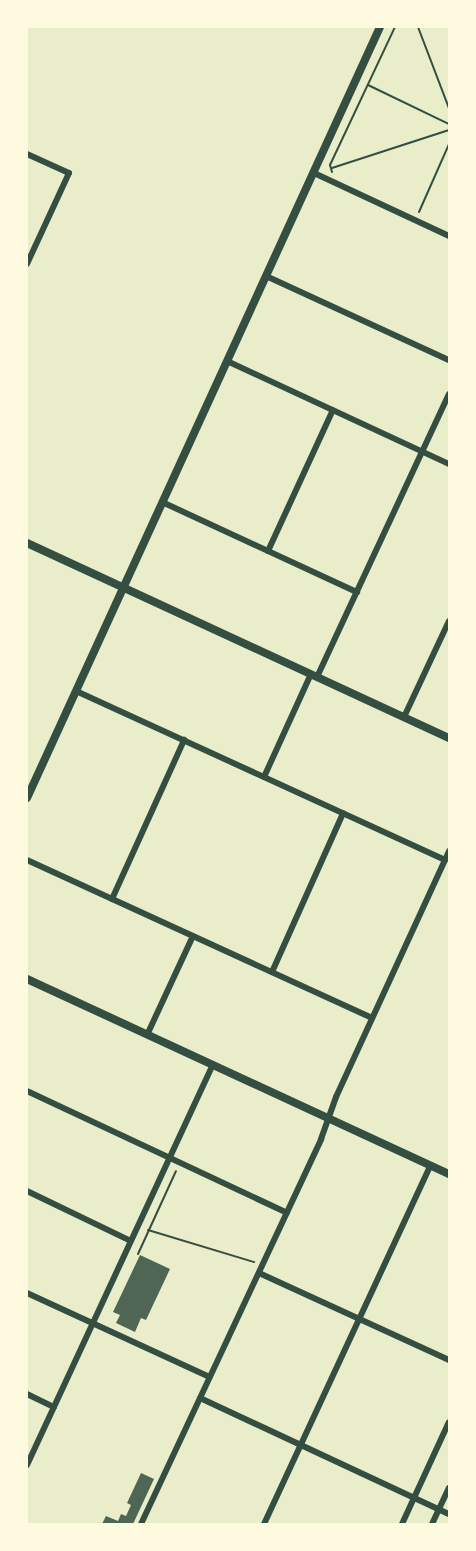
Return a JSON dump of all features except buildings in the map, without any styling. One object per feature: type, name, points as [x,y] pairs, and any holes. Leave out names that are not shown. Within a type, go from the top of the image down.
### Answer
[{"type":"street","points":[[27,798],[380,27]]},
{"type":"street","points":[[27,154],[69,173],[27,264]]},
{"type":"street","points":[[314,173],[449,236]]},
{"type":"street","points":[[266,276],[449,360]]},
{"type":"street","points":[[227,361],[449,464]]},
{"type":"street","points":[[264,777],[357,592],[449,393]]},
{"type":"street","points":[[268,551],[333,410]]},
{"type":"street","points":[[162,502],[357,592]]},
{"type":"street","points":[[27,543],[449,738]]},
{"type":"street","points":[[404,717],[449,621]]},
{"type":"street","points":[[76,691],[445,860]]},
{"type":"street","points":[[112,899],[184,740]]},
{"type":"street","points":[[272,972],[343,813]]},
{"type":"street","points":[[141,1524],[256,1273],[287,1212],[372,1018],[449,851]]},
{"type":"street","points":[[27,860],[372,1018]]},
{"type":"street","points":[[147,1035],[193,936]]},
{"type":"street","points":[[27,979],[449,1174]]},
{"type":"street","points":[[27,1465],[213,1065]]},
{"type":"street","points":[[27,1091],[287,1212]]},
{"type":"street","points":[[264,1524],[430,1166]]},
{"type":"street","points":[[27,1191],[131,1241]]},
{"type":"street","points":[[256,1273],[449,1360]]},
{"type":"street","points":[[27,1293],[210,1377]]},
{"type":"street","points":[[27,1394],[54,1407]]},
{"type":"street","points":[[200,1398],[449,1514]]},
{"type":"street","points":[[402,1524],[449,1422]]},
{"type":"street","points":[[432,1524],[449,1488]]},
{"type":"path","points":[[331,168],[394,27]]},
{"type":"path","points":[[418,27],[449,108]]},
{"type":"path","points":[[368,85],[449,124]]},
{"type":"path","points":[[331,168],[449,130]]},
{"type":"path","points":[[419,212],[449,144]]},
{"type":"path","points":[[331,168],[342,176]]},
{"type":"path","points":[[410,208],[429,217]]},
{"type":"path","points":[[138,1254],[172,1176],[182,1171]]},
{"type":"path","points":[[147,1230],[257,1263],[256,1273]]}]
